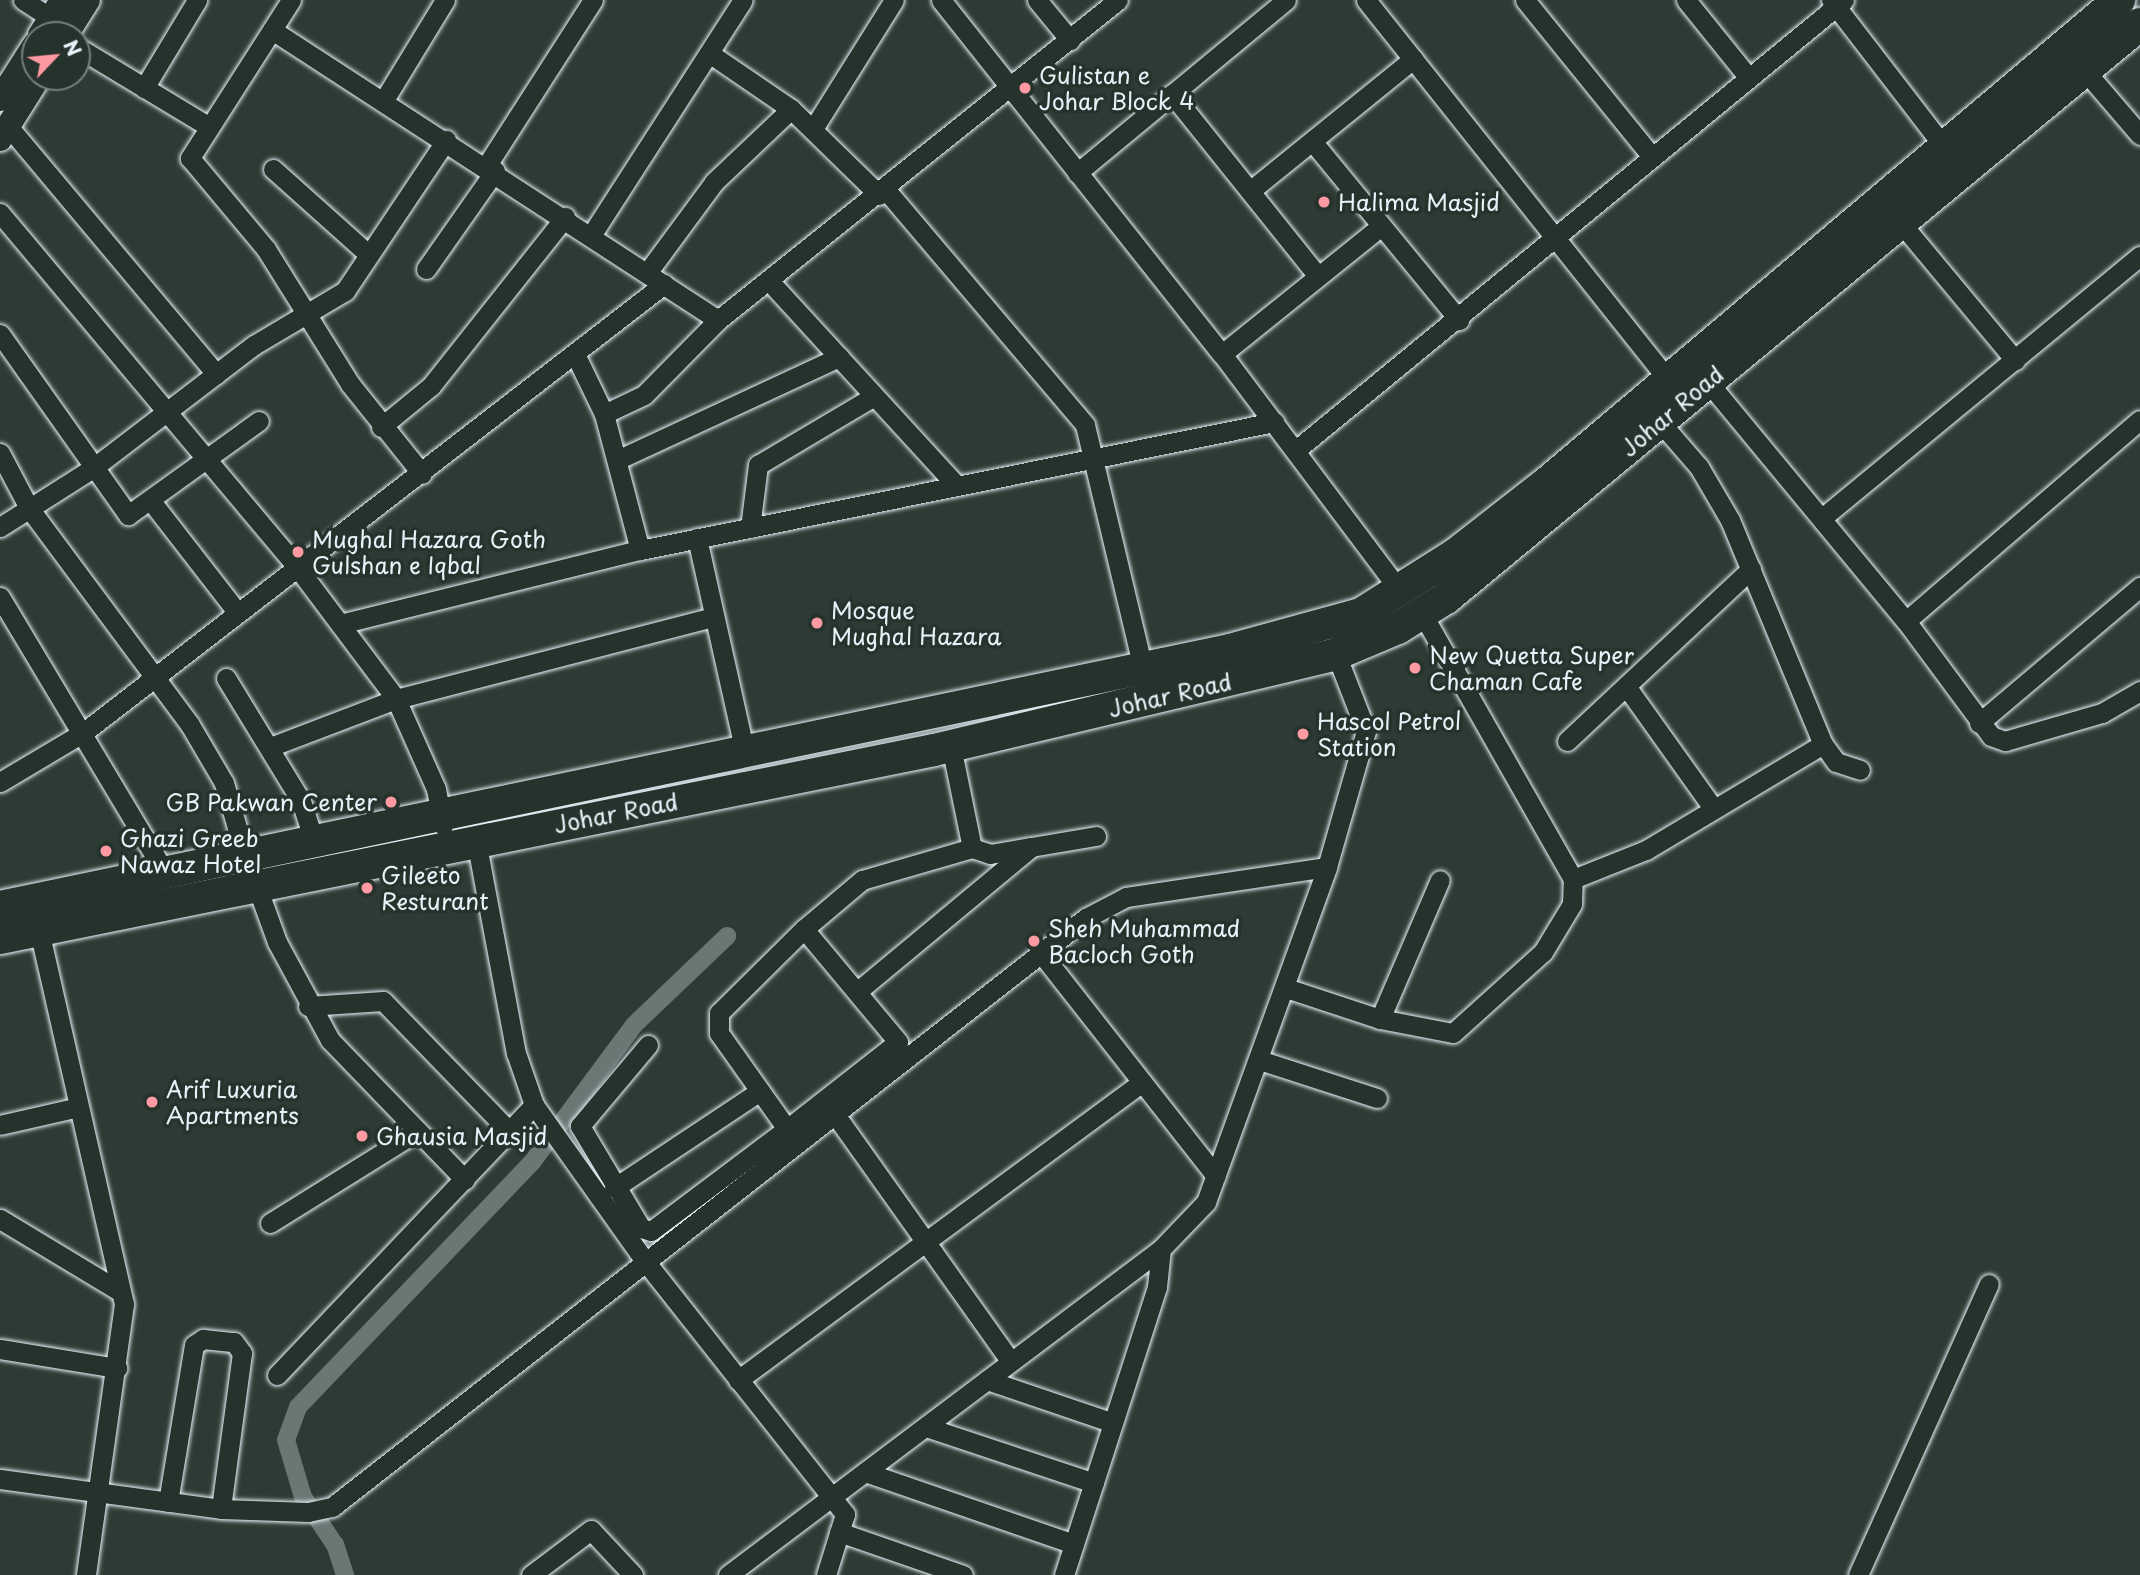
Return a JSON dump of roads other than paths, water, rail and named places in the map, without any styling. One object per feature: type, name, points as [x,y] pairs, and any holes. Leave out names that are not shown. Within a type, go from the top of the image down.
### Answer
[{"type":"main road","name":"Johar Road","points":[[0,907],[166,874],[251,871],[315,844],[455,835],[745,752],[1143,668],[1411,603],[1547,483],[1945,148],[2105,4]]},
{"type":"main road","name":"Johar Road","points":[[0,938],[39,930],[251,871],[951,746],[1336,654],[1411,603],[1660,422],[1899,222],[2086,72],[2140,24]]},
{"type":"street","points":[[23,0],[54,21]]},
{"type":"street","points":[[56,21],[88,0]]},
{"type":"street","points":[[144,88],[197,0]]},
{"type":"street","points":[[291,0],[208,125],[190,158],[312,315],[382,428],[422,474]]},
{"type":"street","points":[[384,100],[445,0]]},
{"type":"street","points":[[426,269],[593,0]]},
{"type":"street","points":[[592,234],[743,0]]},
{"type":"street","points":[[813,129],[894,0]]},
{"type":"street","points":[[941,0],[1222,354],[1411,603],[1573,879],[1572,904],[1543,953],[1453,1033],[1380,1019],[1286,988]]},
{"type":"street","points":[[1037,0],[1070,40]]},
{"type":"street","points":[[604,414],[644,395],[718,320],[771,283],[1118,0]]},
{"type":"street","points":[[1077,173],[1286,0]]},
{"type":"street","points":[[1366,0],[1668,380]]},
{"type":"street","points":[[1525,0],[1652,157]]},
{"type":"street","points":[[1686,0],[1749,78]]},
{"type":"street","points":[[1296,450],[1558,241],[1652,157],[1838,2],[1945,148]]},
{"type":"street","points":[[272,30],[491,168],[718,320]]},
{"type":"street","points":[[709,53],[791,109],[882,193],[1085,425],[1143,668]]},
{"type":"street","points":[[91,56],[208,125]]},
{"type":"street","points":[[1250,191],[1413,59]]},
{"type":"street","points":[[0,99],[21,66]]},
{"type":"street","points":[[2086,72],[2140,135]]},
{"type":"street","points":[[30,91],[4,133],[215,374]]},
{"type":"street","points":[[1172,94],[1318,276]]},
{"type":"street","points":[[647,273],[714,182],[791,109]]},
{"type":"street","points":[[0,527],[93,468],[215,374],[312,315],[345,291],[367,253],[446,141]]},
{"type":"street","points":[[1312,141],[1459,320]]},
{"type":"street","points":[[273,169],[367,253]]},
{"type":"street","points":[[0,214],[297,567],[396,699],[455,835],[516,1054],[540,1112],[564,1141],[645,1261],[845,1514],[826,1575]]},
{"type":"street","points":[[382,428],[431,386],[565,217]]},
{"type":"street","points":[[1899,222],[2015,360]]},
{"type":"street","points":[[1222,354],[1381,226]]},
{"type":"street","points":[[1822,518],[2140,256]]},
{"type":"street","points":[[771,283],[957,486]]},
{"type":"street","points":[[0,782],[84,732],[237,612],[422,474],[664,284]]},
{"type":"street","points":[[0,334],[128,516],[259,421]]},
{"type":"street","points":[[575,354],[604,414],[640,550]]},
{"type":"street","points":[[617,460],[839,357]]},
{"type":"street","points":[[0,371],[18,361]]},
{"type":"street","points":[[1708,382],[1906,621],[1979,723],[2005,741],[2102,713],[2140,691]]},
{"type":"street","points":[[750,528],[758,465],[874,396]]},
{"type":"street","points":[[1906,621],[2140,420]]},
{"type":"street","points":[[341,624],[640,550],[1274,422]]},
{"type":"street","points":[[1660,422],[1699,467],[1751,569],[1823,744],[1836,762],[1860,770]]},
{"type":"street","points":[[0,453],[29,509],[153,679],[224,783],[251,871],[308,1006],[330,1040],[465,1180]]},
{"type":"street","points":[[151,501],[237,612]]},
{"type":"street","points":[[698,538],[713,617],[745,752]]},
{"type":"street","points":[[1567,741],[1751,569]]},
{"type":"street","points":[[1979,723],[2140,587]]},
{"type":"street","points":[[0,597],[8,628],[84,732],[166,874]]},
{"type":"street","points":[[270,747],[396,699],[713,617]]},
{"type":"street","points":[[728,1575],[1161,1249],[1206,1202],[1286,988],[1327,867],[1366,731],[1336,654]]},
{"type":"street","points":[[226,678],[301,801],[315,844]]},
{"type":"street","points":[[1626,686],[1713,808]]},
{"type":"street","points":[[1573,879],[1646,850],[1823,744]]},
{"type":"street","points":[[951,746],[972,848]]},
{"type":"street","points":[[787,1129],[719,1033],[719,1013],[804,929],[862,880],[972,848],[990,854],[1096,836]]},
{"type":"street","points":[[859,990],[1031,847]]},
{"type":"street","points":[[0,1479],[221,1509],[315,1511],[645,1261],[1041,953],[1126,897],[1327,867]]},
{"type":"street","points":[[1380,1019],[1440,880]]},
{"type":"street","points":[[648,1045],[581,1119],[582,1133],[614,1188],[641,1228],[651,1231],[896,1047],[897,1037],[804,929]]},
{"type":"street","points":[[39,930],[75,1108],[121,1292],[117,1368],[101,1494],[86,1575]]},
{"type":"street","points":[[1041,953],[1216,1176]]},
{"type":"street","points":[[308,1006],[383,1001],[510,1132]]},
{"type":"street","points":[[1259,1060],[1377,1098]]},
{"type":"street","points":[[738,1380],[1142,1082]]},
{"type":"street","points":[[614,1188],[760,1091]]},
{"type":"street","points":[[0,1125],[75,1108]]},
{"type":"street","points":[[277,1375],[510,1132],[540,1112]]},
{"type":"street","points":[[834,1113],[1011,1362]]},
{"type":"street","points":[[270,1223],[418,1130]]},
{"type":"street","points":[[0,1219],[121,1292]]},
{"type":"street","points":[[1064,1575],[1157,1287],[1161,1249]]},
{"type":"street","points":[[1858,1575],[1989,1284]]},
{"type":"street","points":[[168,1502],[194,1345],[203,1339],[234,1342],[242,1353],[221,1509]]},
{"type":"street","points":[[0,1349],[117,1368]]},
{"type":"street","points":[[988,1380],[1113,1423]]},
{"type":"street","points":[[926,1427],[1094,1483]]},
{"type":"street","points":[[865,1472],[1074,1544]]},
{"type":"street","points":[[531,1575],[591,1530],[632,1575]]},
{"type":"street","points":[[839,1532],[963,1575]]},
{"type":"waterway","points":[[345,1575],[335,1545],[303,1497],[286,1440],[298,1407],[533,1161],[634,1025],[727,936]]},
{"type":"place","name":"Gulistan e Johar Block 4","points":[[1025,88]]},
{"type":"place","name":"Halima Masjid","points":[[1324,202]]},
{"type":"place","name":"Mughal Hazara Goth Gulshan e Iqbal","points":[[298,552]]},
{"type":"place","name":"Mosque Mughal Hazara","points":[[817,623]]},
{"type":"place","name":"New Quetta Super Chaman Cafe","points":[[1415,668]]},
{"type":"place","name":"Hascol Petrol Station","points":[[1303,734]]},
{"type":"place","name":"GB Pakwan Center","points":[[391,802]]},
{"type":"place","name":"Ghazi Greeb Nawaz Hotel","points":[[106,851]]},
{"type":"place","name":"Gileeto Resturant","points":[[367,888]]},
{"type":"place","name":"Sheh Muhammad Bacloch Goth","points":[[1034,941]]},
{"type":"place","name":"Arif Luxuria Apartments","points":[[152,1102]]},
{"type":"place","name":"Ghausia Masjid","points":[[362,1136]]}]
